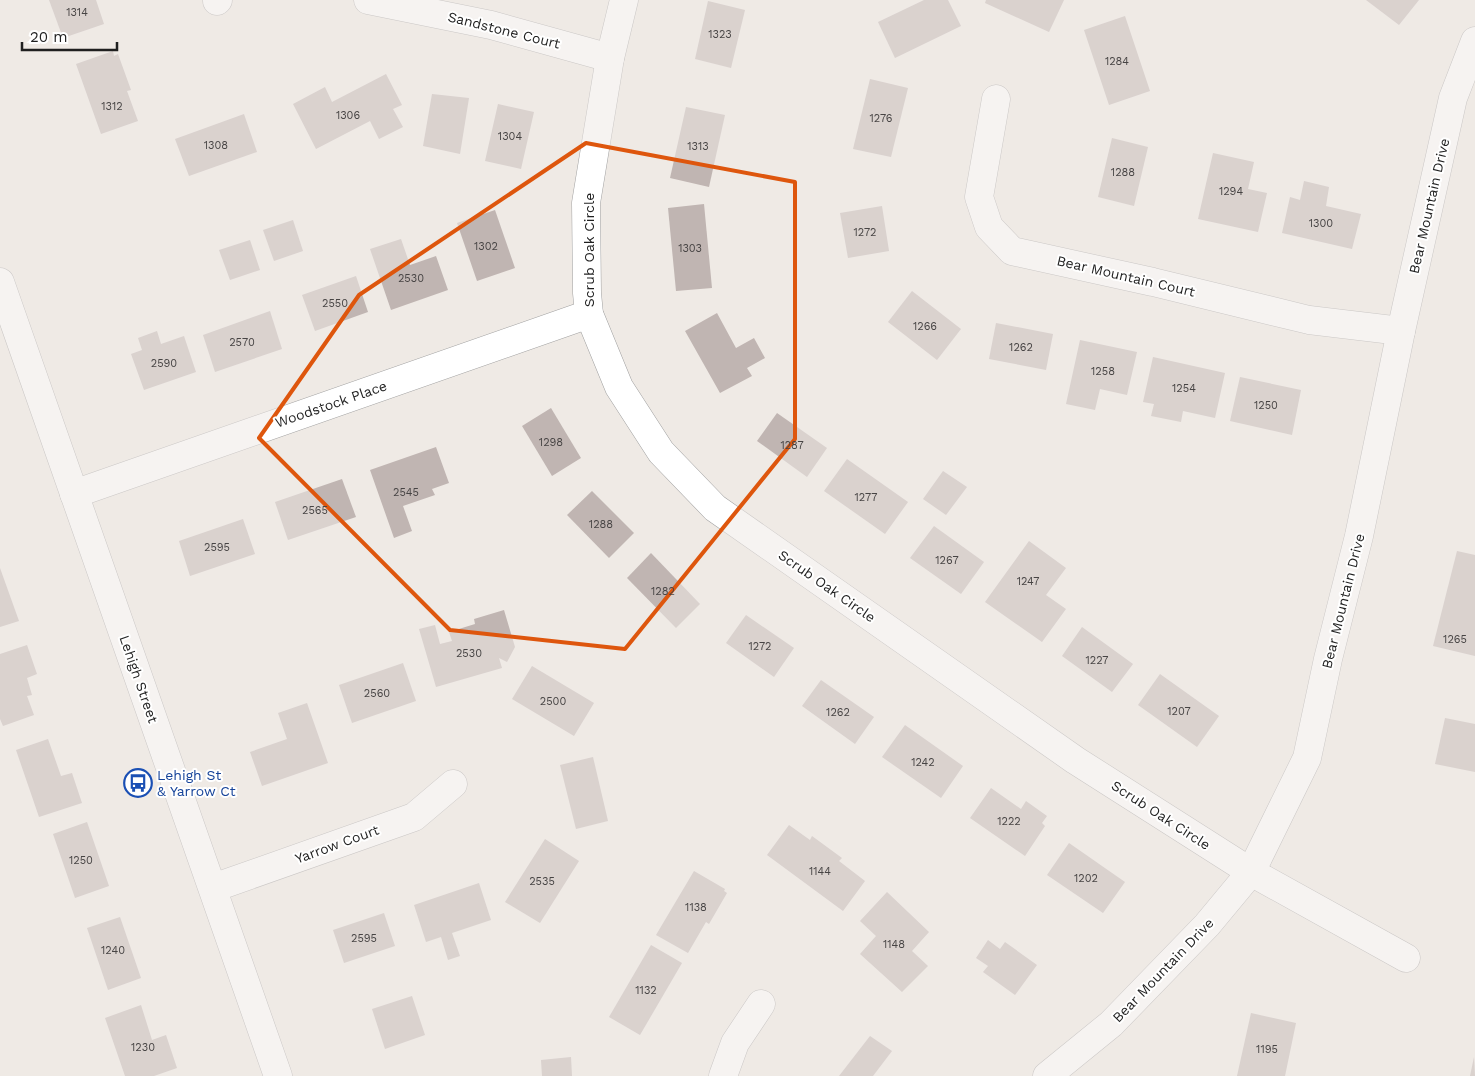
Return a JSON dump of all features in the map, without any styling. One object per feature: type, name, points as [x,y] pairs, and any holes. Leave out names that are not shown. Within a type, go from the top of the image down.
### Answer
[{"type":"street","name":"Sandstone Court","points":[[368,0],[491,25],[610,58]]},
{"type":"street","name":"Scrub Oak Circle","points":[[624,0],[610,58],[586,204],[587,293],[589,314],[619,387],[661,452],[715,508],[1074,760],[1251,872],[1406,958]]},
{"type":"street","name":"Bear Mountain Drive","points":[[1047,1076],[1111,1024],[1207,925],[1251,872],[1307,758],[1328,659],[1359,536],[1401,330],[1453,98],[1475,41]]},
{"type":"street","name":"Bear Mountain Court","points":[[996,99],[979,197],[989,226],[1012,251],[1153,282],[1309,320],[1401,330]]},
{"type":"street","name":"Lehigh Street","points":[[0,282],[278,1076]]},
{"type":"street","name":"Woodstock Place","points":[[74,494],[589,314]]},
{"type":"street","name":"Yarrow Court","points":[[213,888],[414,817],[453,784]]},
{"type":"street","points":[[723,1076],[735,1043],[761,1004]]},
{"type":"highlighted area","points":[[586,143],[795,182],[795,439],[625,649],[450,630],[259,438],[359,295]]},
{"type":"building","points":[[49,0],[96,0],[104,24],[63,38]]},
{"type":"building","points":[[924,0],[948,0],[961,26],[895,58],[878,22]]},
{"type":"building","points":[[986,0],[1064,0],[1049,32],[985,3]]},
{"type":"building","points":[[1366,0],[1419,0],[1399,25]]},
{"type":"building","points":[[708,1],[745,10],[731,68],[695,59]]},
{"type":"building","points":[[1125,16],[1150,91],[1109,105],[1084,30]]},
{"type":"building","points":[[113,51],[114,56],[118,54],[131,90],[127,91],[138,121],[101,134],[76,64]]},
{"type":"building","points":[[386,74],[402,105],[393,109],[403,127],[379,139],[370,121],[316,149],[293,104],[325,87],[332,102]]},
{"type":"building","points":[[870,79],[908,88],[891,157],[853,149]]},
{"type":"building","points":[[432,94],[469,98],[460,154],[423,146]]},
{"type":"building","points":[[498,104],[534,112],[521,169],[485,161]]},
{"type":"building","points":[[686,107],[725,115],[709,187],[670,178]]},
{"type":"building","points":[[244,114],[257,152],[189,176],[175,139]]},
{"type":"building","points":[[1112,138],[1148,147],[1134,206],[1098,197]]},
{"type":"building","points":[[1213,153],[1254,162],[1248,189],[1267,193],[1258,232],[1198,219]]},
{"type":"building","points":[[1304,181],[1329,187],[1326,206],[1361,214],[1352,249],[1282,233],[1290,197],[1300,200]]},
{"type":"building","points":[[704,204],[712,288],[676,291],[668,208]]},
{"type":"building","points":[[882,206],[889,251],[848,258],[840,213]]},
{"type":"building","points":[[495,210],[515,268],[477,281],[457,223]]},
{"type":"building","points":[[293,220],[303,251],[274,261],[263,230]]},
{"type":"building","points":[[401,239],[410,265],[436,256],[448,290],[391,310],[370,249]]},
{"type":"building","points":[[250,240],[260,270],[230,280],[219,250]]},
{"type":"building","points":[[356,276],[368,312],[315,331],[302,295]]},
{"type":"building","points":[[912,291],[961,329],[937,360],[888,322]]},
{"type":"building","points":[[270,311],[282,349],[215,372],[203,335]]},
{"type":"building","points":[[717,313],[736,348],[754,338],[765,358],[747,368],[752,376],[720,393],[685,331]]},
{"type":"building","points":[[996,323],[1053,334],[1046,370],[989,359]]},
{"type":"building","points":[[157,331],[161,344],[184,336],[196,372],[144,390],[131,354],[142,350],[138,338]]},
{"type":"building","points":[[1080,340],[1137,352],[1127,395],[1100,389],[1095,410],[1066,404]]},
{"type":"building","points":[[1153,357],[1225,373],[1215,418],[1183,411],[1181,422],[1151,416],[1154,404],[1143,402]]},
{"type":"building","points":[[1240,377],[1301,390],[1292,435],[1230,421]]},
{"type":"building","points":[[551,408],[581,458],[552,476],[522,426]]},
{"type":"building","points":[[777,413],[827,448],[807,477],[757,441]]},
{"type":"building","points":[[436,447],[449,483],[432,489],[435,495],[403,506],[412,531],[394,538],[370,470]]},
{"type":"building","points":[[847,459],[908,502],[885,534],[824,491]]},
{"type":"building","points":[[943,471],[967,487],[946,515],[923,499]]},
{"type":"building","points":[[342,479],[356,517],[288,540],[275,502]]},
{"type":"building","points":[[592,491],[634,533],[609,558],[567,515]]},
{"type":"building","points":[[243,519],[255,554],[190,576],[179,541]]},
{"type":"building","points":[[934,526],[984,562],[961,594],[910,558]]},
{"type":"building","points":[[1029,541],[1066,568],[1046,595],[1066,609],[1042,642],[985,602]]},
{"type":"building","points":[[1457,551],[1475,555],[1475,656],[1433,646]]},
{"type":"building","points":[[651,553],[700,604],[676,628],[627,578]]},
{"type":"building","points":[[0,568],[19,621],[0,627]]},
{"type":"building","points":[[504,610],[515,647],[507,662],[499,658],[502,668],[436,687],[419,629],[435,625],[440,644],[452,641],[449,632],[475,624],[474,619]]},
{"type":"building","points":[[746,615],[794,648],[774,677],[726,643]]},
{"type":"building","points":[[1082,627],[1133,664],[1112,692],[1062,656]]},
{"type":"building","points":[[27,645],[37,674],[27,678],[32,695],[27,696],[34,715],[3,726],[0,719],[0,654]]},
{"type":"building","points":[[403,663],[416,701],[352,723],[339,685]]},
{"type":"building","points":[[532,666],[594,703],[574,736],[512,699]]},
{"type":"building","points":[[1160,674],[1219,716],[1197,747],[1138,705]]},
{"type":"building","points":[[821,680],[874,717],[855,744],[802,706]]},
{"type":"building","points":[[307,703],[328,763],[262,786],[250,752],[287,739],[278,713]]},
{"type":"building","points":[[1445,718],[1475,724],[1475,772],[1435,764]]},
{"type":"building","points":[[905,725],[963,766],[941,798],[882,757]]},
{"type":"building","points":[[48,739],[61,776],[72,773],[82,803],[39,817],[16,750]]},
{"type":"building","points":[[593,757],[608,821],[576,829],[560,765]]},
{"type":"building","points":[[991,788],[1021,809],[1026,801],[1047,816],[1042,823],[1045,826],[1025,856],[970,818]]},
{"type":"building","points":[[87,822],[109,886],[75,898],[53,834]]},
{"type":"building","points":[[789,825],[810,840],[812,836],[842,858],[839,861],[865,881],[843,911],[767,855]]},
{"type":"building","points":[[545,839],[579,861],[540,923],[505,902]]},
{"type":"building","points":[[1069,843],[1125,882],[1103,913],[1047,875]]},
{"type":"building","points":[[694,871],[725,889],[724,891],[727,893],[709,924],[706,922],[688,953],[656,935]]},
{"type":"building","points":[[479,883],[491,920],[452,933],[460,956],[448,960],[441,937],[426,942],[414,905]]},
{"type":"building","points":[[887,892],[929,932],[912,951],[928,966],[902,992],[860,954],[876,936],[860,921]]},
{"type":"building","points":[[384,913],[395,946],[344,963],[333,930]]},
{"type":"building","points":[[120,917],[141,978],[108,990],[87,928]]},
{"type":"building","points":[[988,940],[1000,949],[1005,942],[1037,965],[1015,995],[983,972],[988,966],[976,958]]},
{"type":"building","points":[[651,945],[682,963],[640,1035],[609,1017]]},
{"type":"building","points":[[412,996],[425,1035],[385,1049],[372,1009]]},
{"type":"building","points":[[141,1005],[152,1040],[166,1035],[177,1068],[154,1076],[125,1076],[105,1018]]},
{"type":"building","points":[[1251,1013],[1296,1023],[1285,1076],[1237,1076]]},
{"type":"building","points":[[870,1036],[892,1051],[873,1076],[839,1076]]},
{"type":"building","points":[[571,1057],[572,1076],[542,1076],[541,1060]]},
{"type":"building","points":[[1474,1057],[1475,1076],[1470,1076]]},
{"type":"place","name":"Lehigh St & Yarrow Ct","points":[[138,783]]}]
